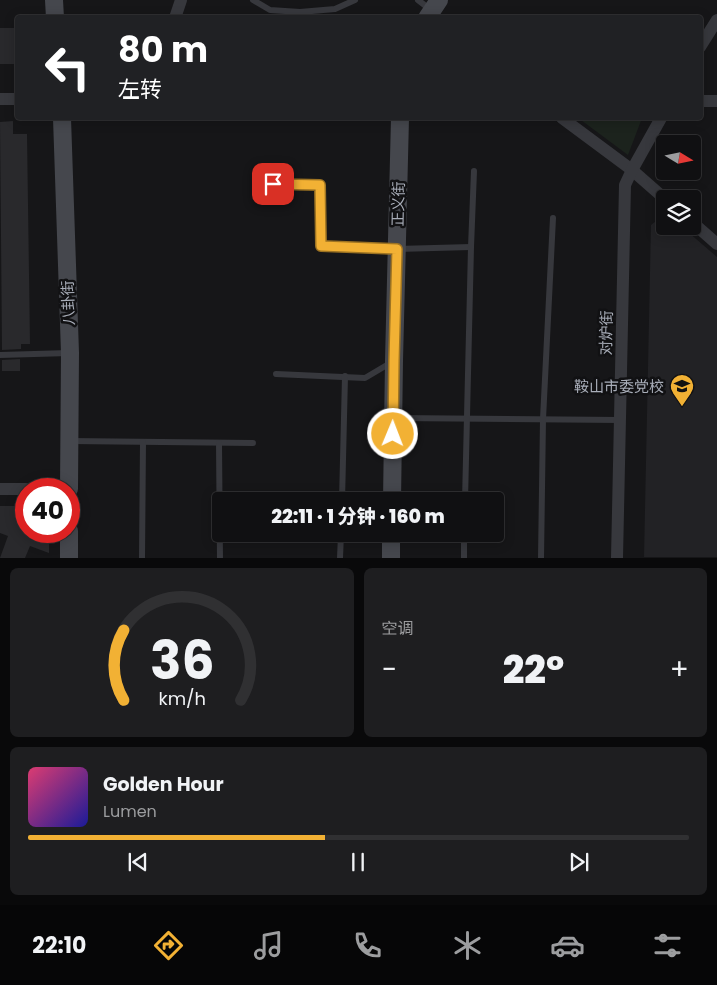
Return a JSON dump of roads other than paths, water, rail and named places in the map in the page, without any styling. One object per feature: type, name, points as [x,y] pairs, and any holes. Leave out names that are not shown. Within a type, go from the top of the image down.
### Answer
[{"type":"street","points":[[54,0],[56,15]]},
{"type":"street","points":[[176,15],[180,0]]},
{"type":"street","points":[[703,42],[717,20]]},
{"type":"street","points":[[0,99],[15,99]]},
{"type":"street","points":[[703,100],[717,100]]},
{"type":"street","name":"八卦街","points":[[62,120],[70,353],[69,478]]},
{"type":"street","name":"正义街","points":[[392,492],[400,120]]},
{"type":"street","points":[[565,120],[632,170],[656,191]]},
{"type":"street","name":"对炉街","points":[[617,558],[626,185],[632,170],[661,120]]},
{"type":"street","points":[[701,230],[717,244]]},
{"type":"street","points":[[0,489],[15,489]]},
{"type":"street","points":[[391,542],[391,558]]},
{"type":"street","points":[[69,543],[69,558]]},
{"type":"lane","points":[[253,0],[270,10],[300,15],[335,8],[355,0]]},
{"type":"lane","points":[[465,492],[474,172]]},
{"type":"lane","points":[[273,184],[320,185],[321,246],[397,249],[472,247]]},
{"type":"lane","points":[[541,558],[543,419],[553,218]]},
{"type":"lane","points":[[0,355],[70,353]]},
{"type":"lane","points":[[276,374],[365,378],[394,361]]},
{"type":"lane","points":[[342,492],[345,376]]},
{"type":"lane","points":[[393,418],[620,420]]},
{"type":"lane","points":[[69,441],[253,443]]},
{"type":"lane","points":[[142,558],[143,442]]},
{"type":"lane","points":[[220,443],[220,558]]},
{"type":"lane","points":[[340,558],[341,542]]},
{"type":"lane","points":[[464,542],[464,558]]},
{"type":"place","name":"鞍山市委党校","points":[[682,407]]}]
